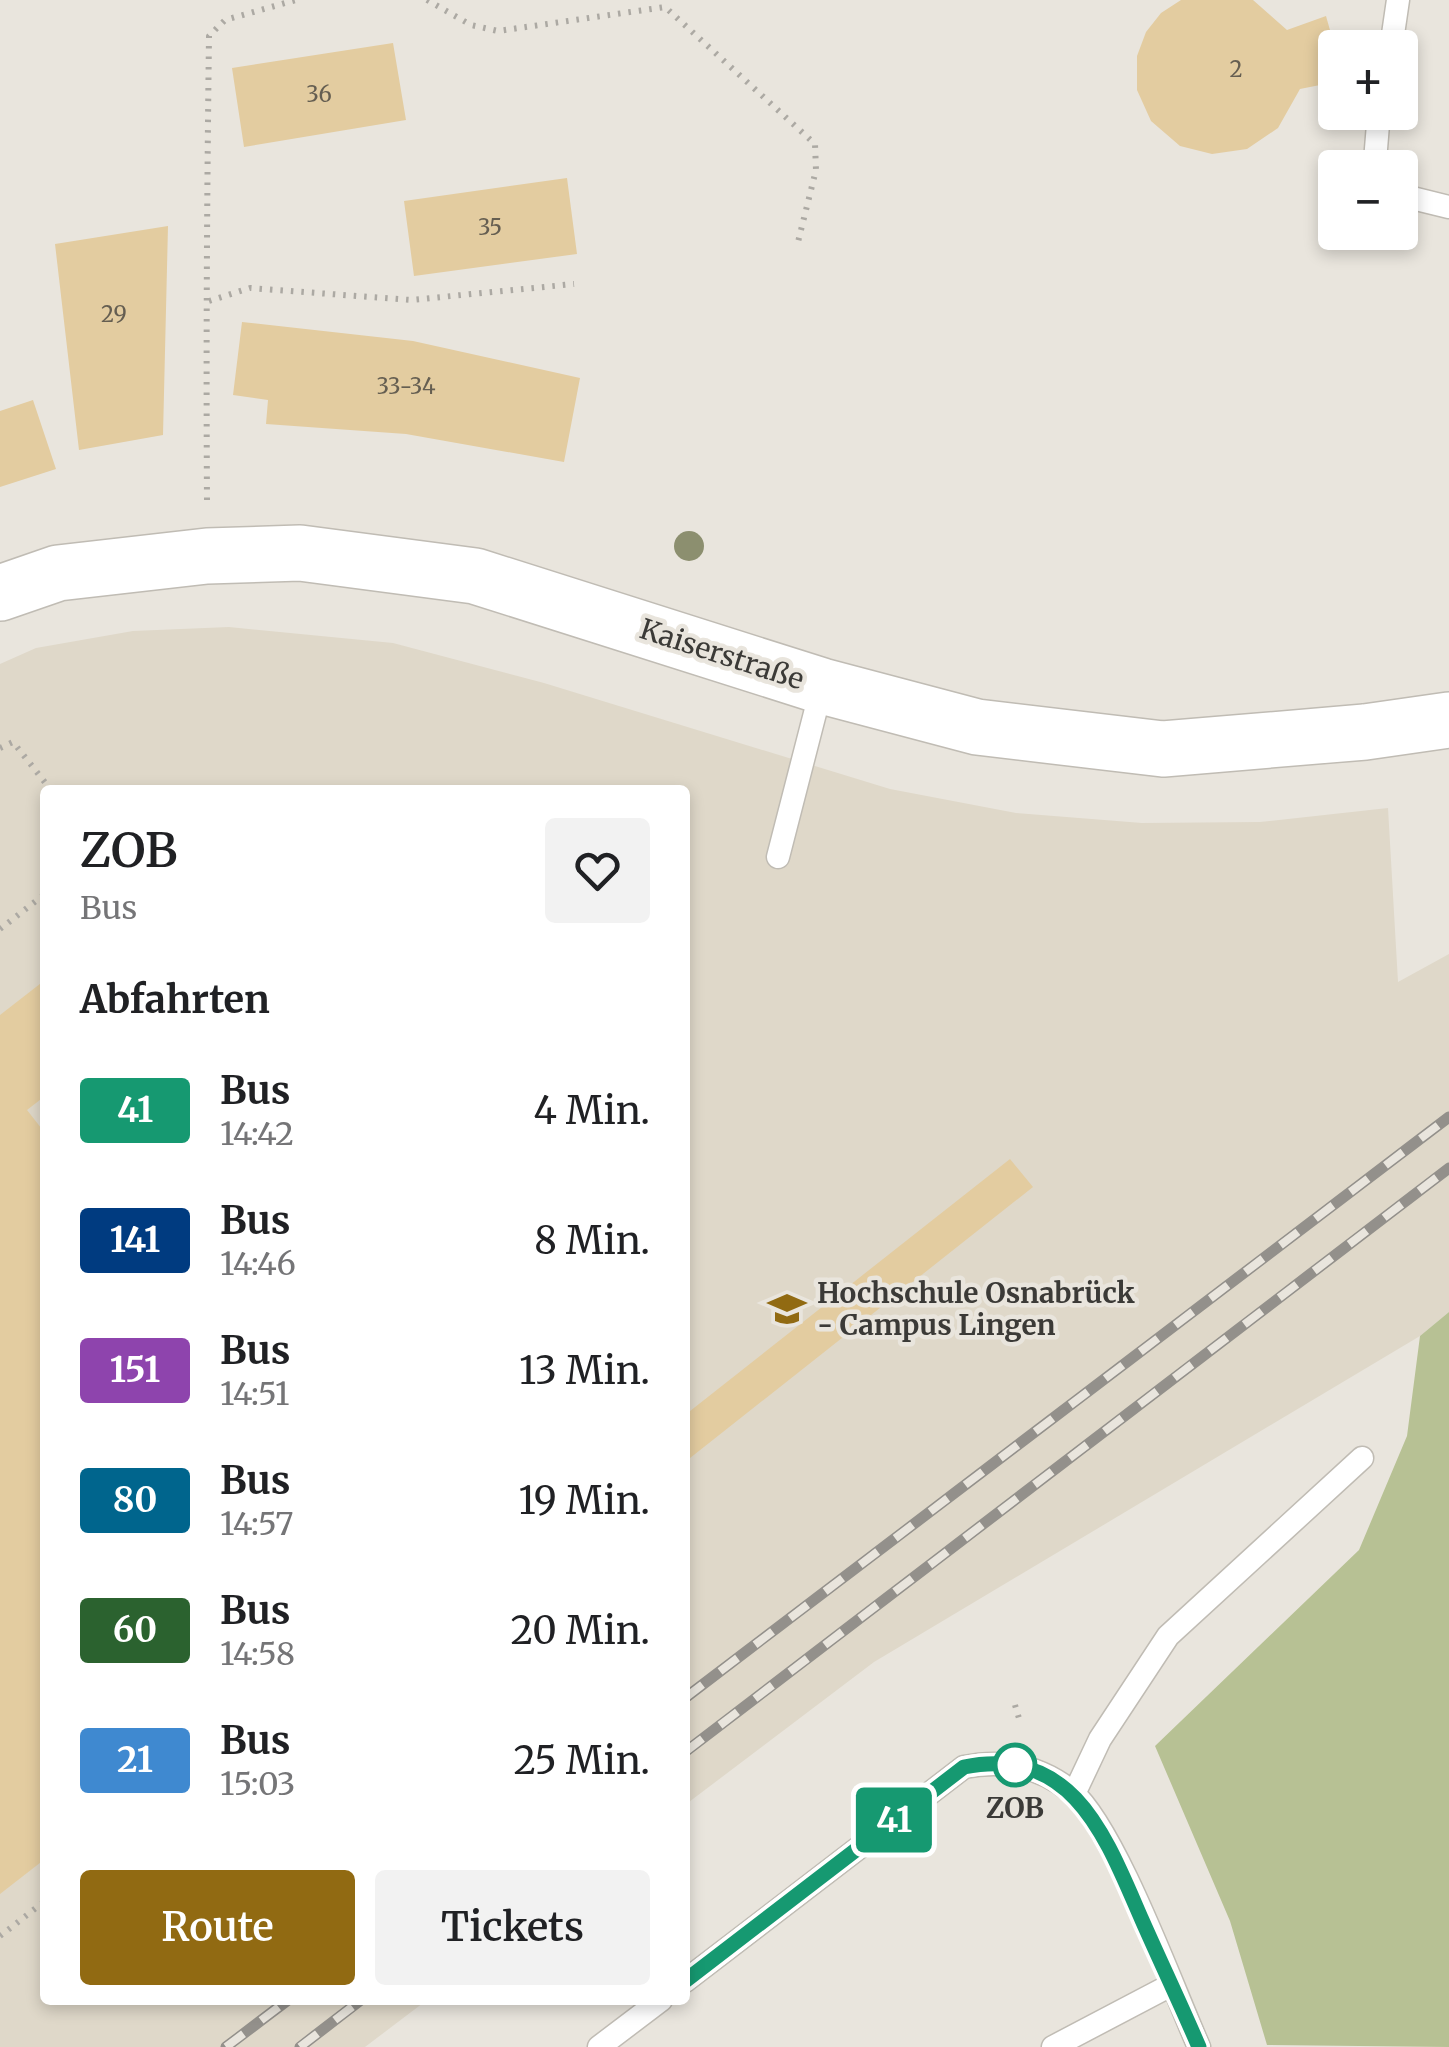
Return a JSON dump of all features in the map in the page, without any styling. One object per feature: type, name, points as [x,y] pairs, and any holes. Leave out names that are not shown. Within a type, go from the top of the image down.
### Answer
[{"type":"main road","name":"Kaiserstraße","points":[[0,593],[58,573],[208,556],[300,554],[475,576],[822,686],[976,728],[1163,749],[1365,732],[1449,720]]},
{"type":"lane","points":[[1394,30],[1398,0]]},
{"type":"lane","points":[[1418,199],[1449,207]]},
{"type":"lane","points":[[778,857],[822,686]]},
{"type":"lane","points":[[1074,1794],[1100,1739],[1168,1636],[1362,1458]]},
{"type":"lane","points":[[690,1977],[964,1767],[991,1761],[1036,1769],[1074,1794],[1104,1834],[1200,2047]]},
{"type":"lane","points":[[1053,2047],[1171,1985]]},
{"type":"lane","points":[[599,2047],[654,2005]]},
{"type":"path","points":[[208,556],[209,301],[204,206],[209,36],[225,20],[296,0]]},
{"type":"path","points":[[427,0],[471,25],[498,31],[664,8],[815,144],[816,170],[798,242]]},
{"type":"path","points":[[209,301],[250,288],[410,300],[574,284]]},
{"type":"path","points":[[0,748],[13,742],[47,785]]},
{"type":"path","points":[[0,928],[40,898]]},
{"type":"path","points":[[0,1936],[40,1905]]},
{"type":"shaded area","points":[[229,627],[393,643],[544,683],[890,789],[1016,813],[1142,823],[1260,822],[1388,808],[1398,982],[1449,954],[1449,1312],[1420,1336],[874,1662],[690,1801],[690,785],[40,785],[40,2005],[420,2005],[365,2047],[0,2047],[0,664],[36,648],[133,631]]},
{"type":"green space","points":[[1449,1312],[1449,2047],[1267,2045],[1230,1921],[1155,1746],[1359,1550],[1407,1436],[1420,1336]]},
{"type":"building","points":[[1181,0],[1253,0],[1287,30],[1326,16],[1330,30],[1318,30],[1318,85],[1300,89],[1278,128],[1247,149],[1212,154],[1180,146],[1151,121],[1137,90],[1137,56],[1146,32],[1161,13]]},
{"type":"building","points":[[393,43],[406,120],[244,147],[232,68]]},
{"type":"building","points":[[567,178],[577,254],[414,276],[404,201]]},
{"type":"building","points":[[168,226],[163,435],[79,450],[55,244]]},
{"type":"building","points":[[242,322],[413,341],[580,378],[564,462],[406,434],[266,424],[268,400],[233,395]]},
{"type":"building","points":[[33,400],[56,469],[0,487],[0,411]]},
{"type":"building","points":[[40,984],[40,1100],[27,1110],[40,1127],[40,1863],[0,1894],[0,1015]]},
{"type":"building","points":[[1010,1159],[1033,1187],[690,1458],[690,1411]]},
{"type":"railway","points":[[690,1694],[1449,1117]]},
{"type":"railway","points":[[690,1748],[1449,1168]]},
{"type":"railway","points":[[226,2047],[281,2005]]},
{"type":"railway","points":[[300,2047],[355,2005]]},
{"type":"bus line","name":"41","points":[[690,1977],[964,1767],[991,1761],[1036,1769],[1074,1794],[1104,1834],[1199,2047]]},
{"type":"place","name":"Hochschule Osnabrück - Campus Lingen","points":[[787,1309]]},
{"type":"place","name":"ZOB","points":[[1015,1765]]}]
